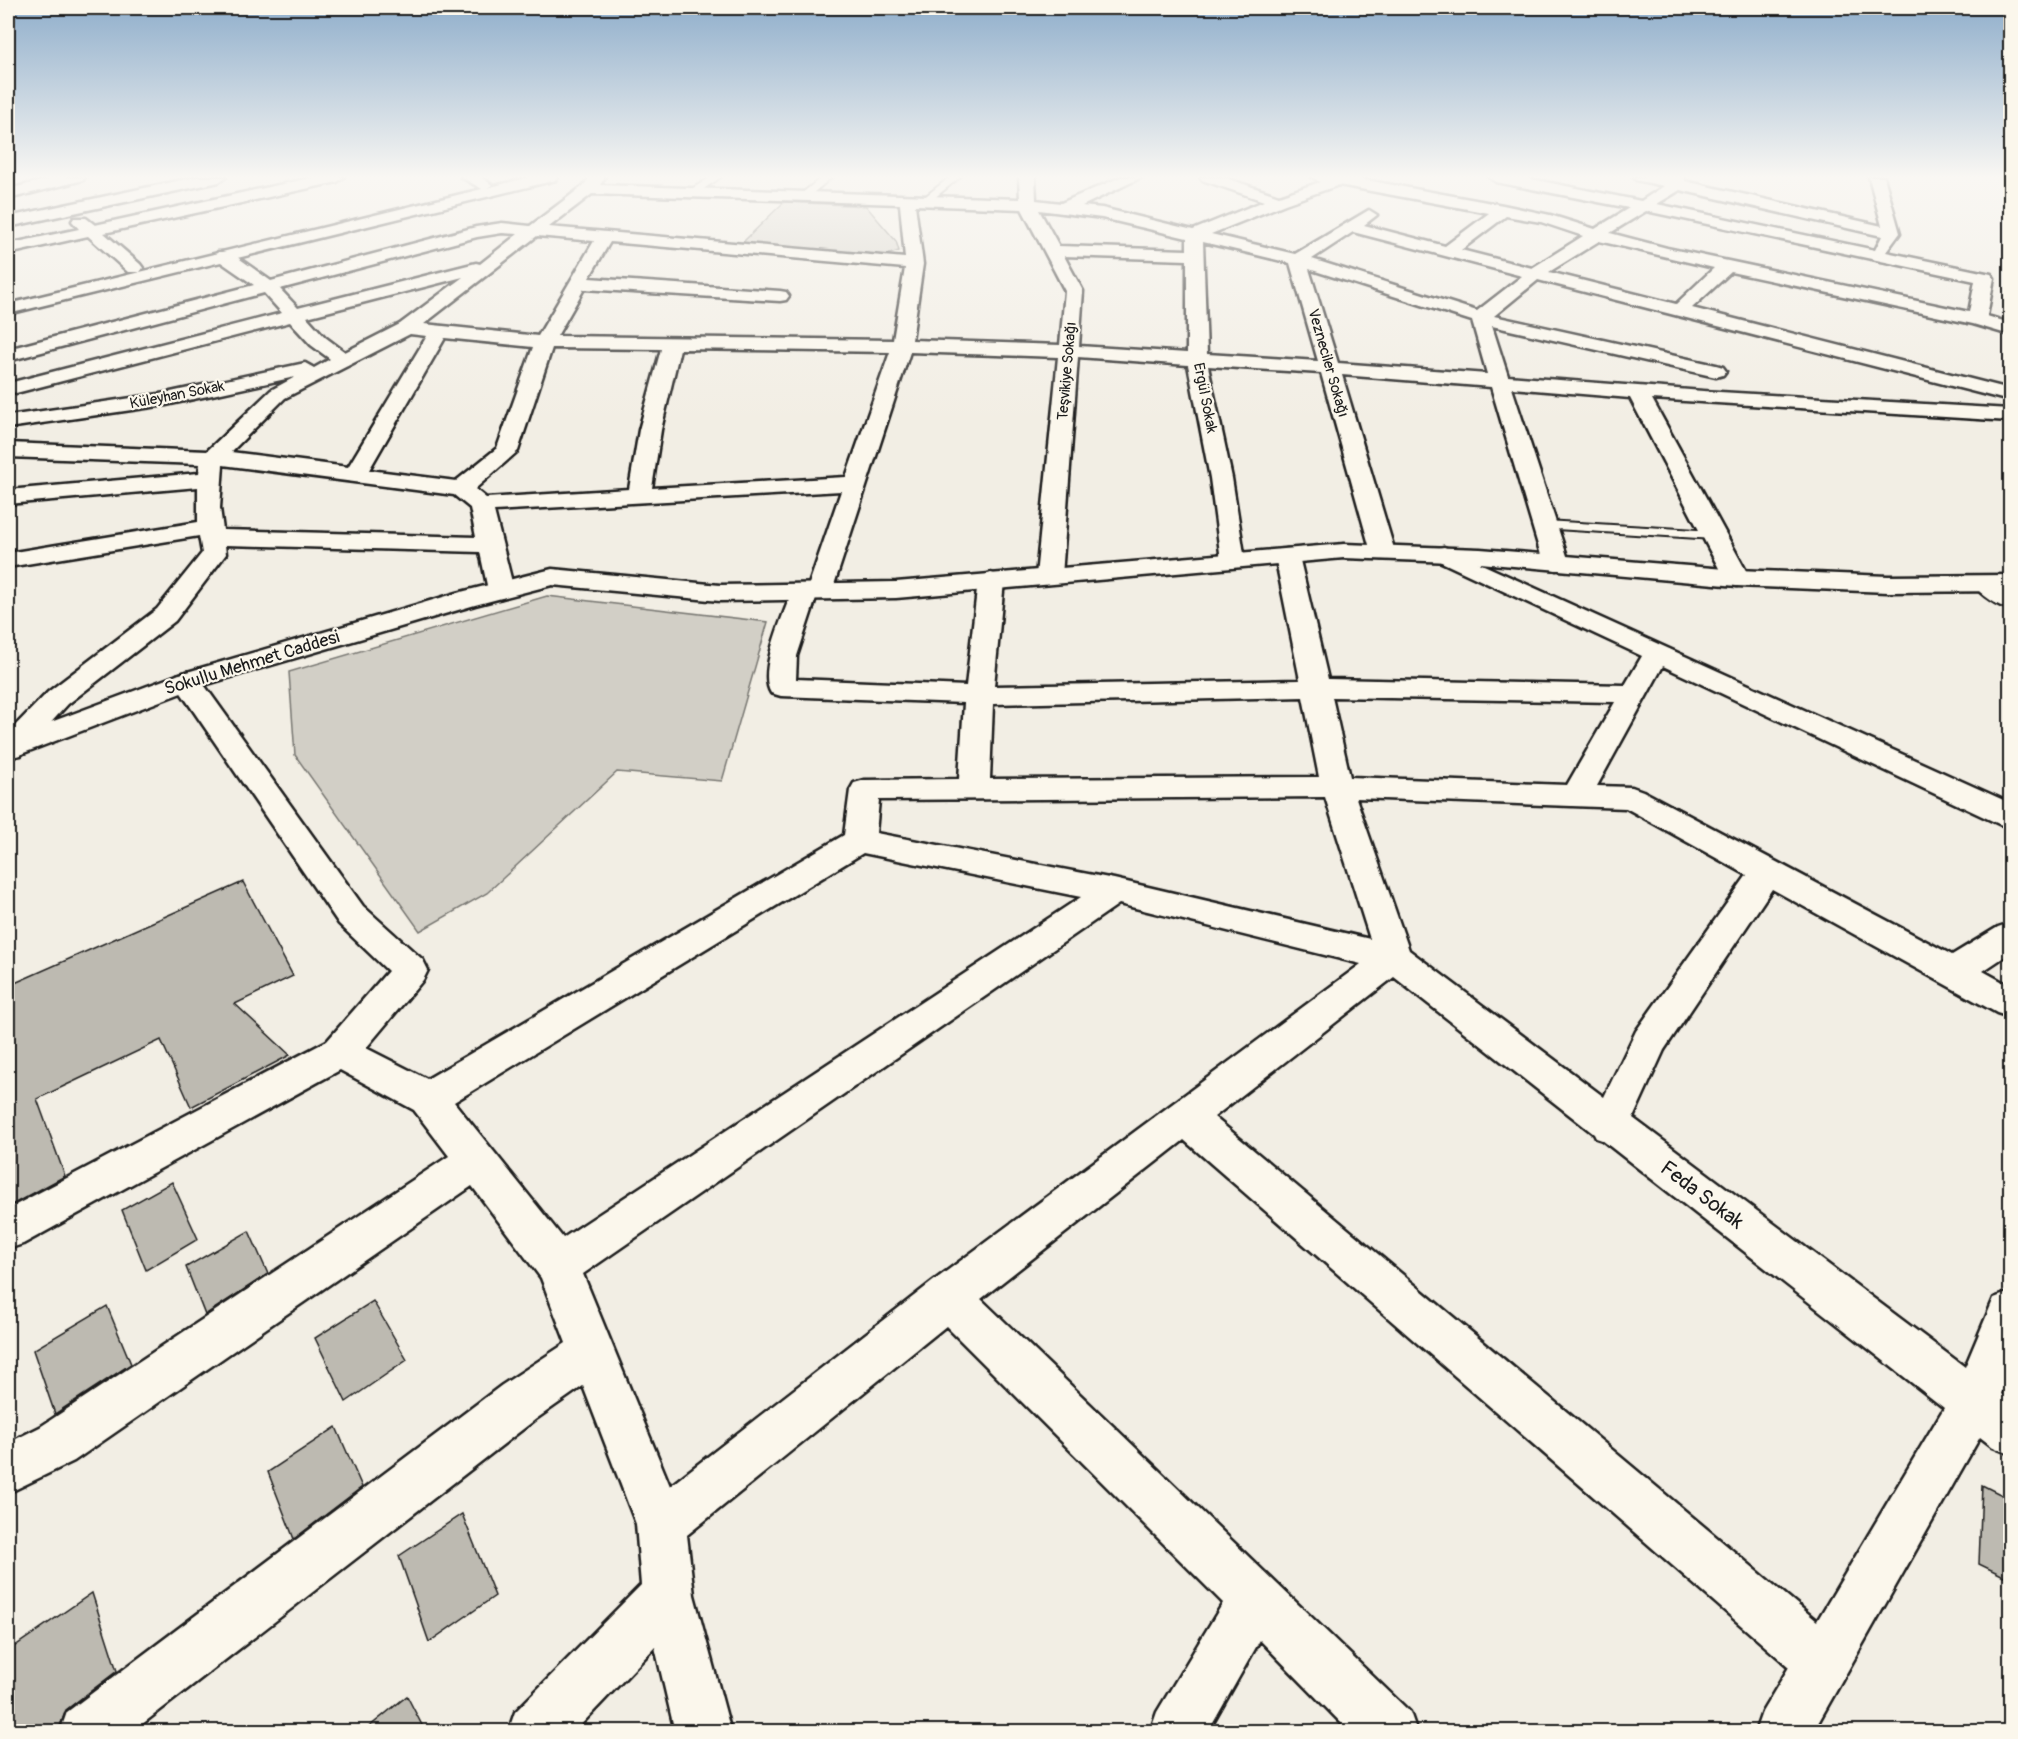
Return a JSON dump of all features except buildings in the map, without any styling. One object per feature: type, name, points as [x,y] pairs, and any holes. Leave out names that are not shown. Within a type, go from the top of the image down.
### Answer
[{"type":"street","points":[[123,258],[134,268]]},
{"type":"street","points":[[8,299],[176,258]]},
{"type":"street","points":[[8,309],[215,258]]},
{"type":"street","points":[[227,258],[268,287],[318,341],[345,360]]},
{"type":"street","points":[[8,355],[377,258]]},
{"type":"street","points":[[9,749],[21,719],[58,698],[166,615],[214,554],[208,508],[211,468],[278,394],[407,328],[497,258]]},
{"type":"street","points":[[461,489],[507,451],[544,342],[592,258]]},
{"type":"street","points":[[764,344],[793,258]]},
{"type":"street","points":[[844,258],[915,264]]},
{"type":"street","points":[[915,258],[902,346],[856,483],[783,656],[781,687],[979,695],[1316,688],[1634,694]]},
{"type":"street","name":"Teşvikiye Sokağı","points":[[1049,576],[1074,291],[1057,258]]},
{"type":"street","name":"Ergül Sokak","points":[[1195,258],[1197,360],[1221,478],[1233,560]]},
{"type":"street","points":[[1285,258],[1298,260],[1480,318],[1716,371]]},
{"type":"street","points":[[1474,258],[2010,395]]},
{"type":"street","points":[[1480,318],[1536,273],[1560,258]]},
{"type":"street","points":[[1694,258],[1977,319],[2010,329]]},
{"type":"street","points":[[1896,258],[1985,278],[1977,319]]},
{"type":"street","name":"Vezneciler Sokağı","points":[[1298,260],[1383,552]]},
{"type":"street","points":[[42,416],[12,382],[294,315],[488,265]]},
{"type":"street","points":[[1680,310],[1727,266]]},
{"type":"street","points":[[577,283],[780,296]]},
{"type":"street","points":[[1480,318],[1556,562]]},
{"type":"street","points":[[407,328],[544,342],[902,346],[1068,351],[1330,368],[1638,393],[2010,415]]},
{"type":"street","points":[[1703,397],[1716,371],[1749,328]]},
{"type":"street","points":[[355,476],[439,331]]},
{"type":"street","points":[[639,496],[650,430],[672,343]]},
{"type":"street","name":"Küleyhan Sokak","points":[[8,422],[166,399],[345,360]]},
{"type":"street","points":[[1638,393],[1737,578]]},
{"type":"street","points":[[8,450],[211,468],[355,476],[461,489],[481,505],[501,590]]},
{"type":"street","points":[[8,497],[211,468]]},
{"type":"street","points":[[481,505],[856,483]]},
{"type":"street","points":[[8,560],[211,532],[490,545]]},
{"type":"street","name":"Sokullu Mehmet Caddesi","points":[[9,749],[187,681],[552,577],[720,593],[896,590],[1344,551],[1444,554],[1737,578],[1888,584],[1998,584]]},
{"type":"street","points":[[1444,554],[2010,816]]},
{"type":"street","points":[[1287,555],[1337,787],[1394,958]]},
{"type":"street","points":[[974,789],[979,695],[991,581]]},
{"type":"street","points":[[1998,584],[2010,601]]},
{"type":"street","points":[[1576,796],[1657,653]]},
{"type":"street","points":[[8,1230],[340,1052],[410,970],[351,915],[187,681]]},
{"type":"street","points":[[859,841],[865,790],[1337,787],[1632,798],[2010,1003]]},
{"type":"street","points":[[428,1098],[859,841],[1114,891],[1394,958]]},
{"type":"street","points":[[1610,1126],[1649,1042],[1767,871]]},
{"type":"street","points":[[558,1266],[1114,891]]},
{"type":"street","points":[[1954,972],[2010,936]]},
{"type":"street","points":[[662,1524],[948,1297],[1394,958]]},
{"type":"street","name":"Feda Sokak","points":[[1394,958],[1610,1126],[1992,1416]]},
{"type":"street","points":[[340,1052],[428,1098],[558,1266],[662,1524],[668,1595],[703,1731]]},
{"type":"street","points":[[1185,1117],[1823,1660]]},
{"type":"street","points":[[8,1469],[57,1444],[476,1161]]},
{"type":"street","points":[[948,1297],[1390,1731]]},
{"type":"street","points":[[1782,1731],[1823,1660],[1992,1416],[2010,1313]]},
{"type":"street","points":[[87,1731],[519,1402],[592,1353]]},
{"type":"street","points":[[535,1731],[668,1595]]},
{"type":"street","points":[[1177,1731],[1255,1598]]},
{"type":"lane","points":[[1545,525],[1714,535]]},
{"type":"shaded area","points":[[547,596],[768,622],[722,781],[617,772],[487,893],[420,931],[295,755],[289,672]]}]
